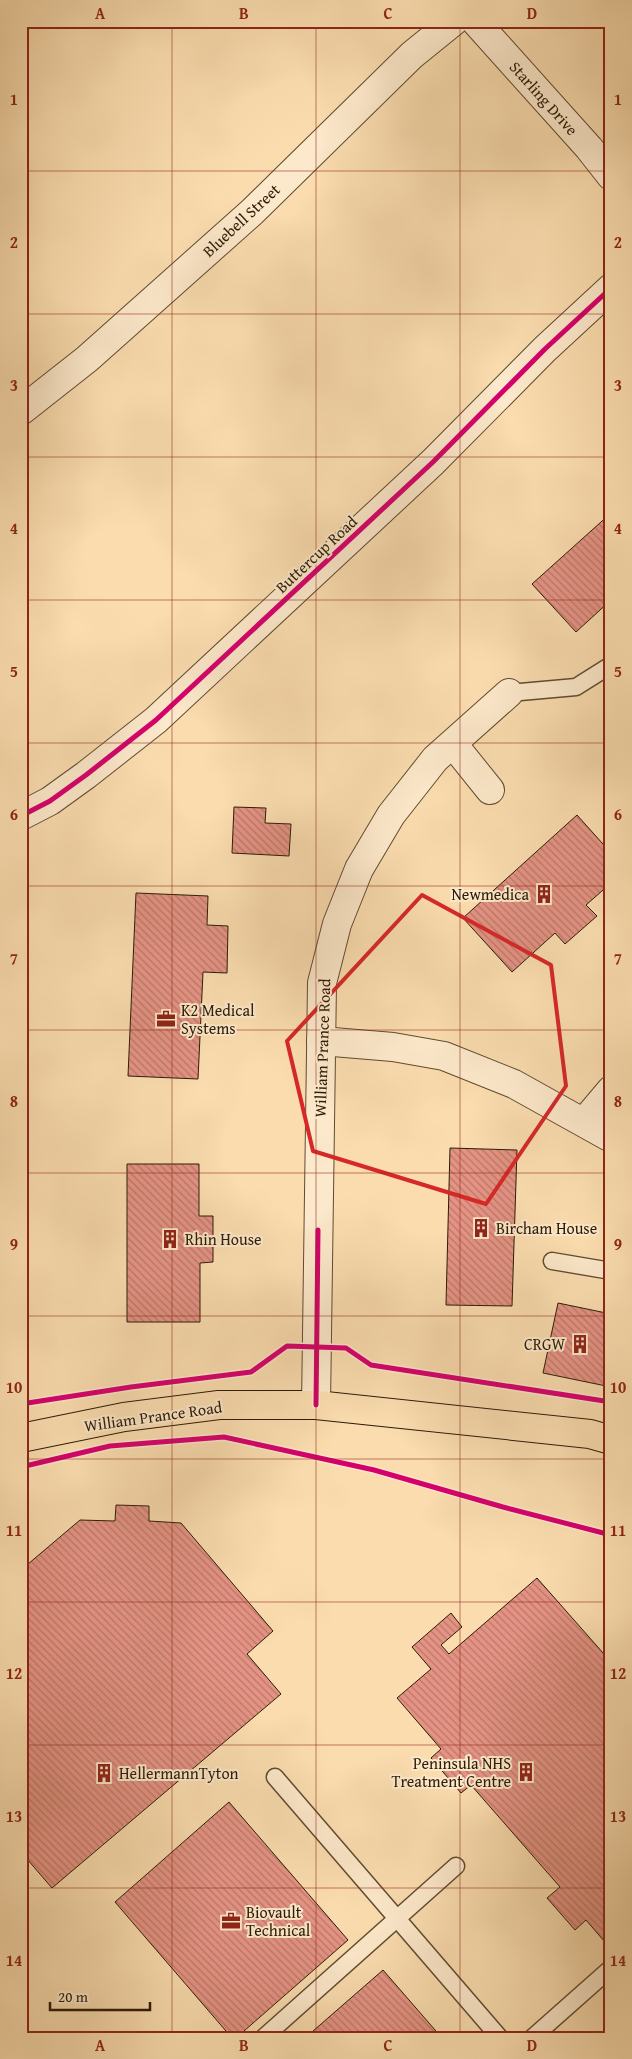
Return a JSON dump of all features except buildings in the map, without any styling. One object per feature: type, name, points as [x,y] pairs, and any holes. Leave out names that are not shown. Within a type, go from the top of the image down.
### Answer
[{"type":"main road","name":"William Prance Road","points":[[21,1438],[124,1417],[219,1405],[316,1405],[590,1434],[611,1440]]},
{"type":"street","name":"Bluebell Street","points":[[21,412],[87,359],[252,212],[412,55],[454,21]]},
{"type":"street","name":"Starling Drive","points":[[475,21],[589,148],[611,176]]},
{"type":"street","name":"Buttercup Road","points":[[21,816],[50,801],[156,720],[433,462],[545,349],[611,288]]},
{"type":"street","name":"William Prance Road","points":[[316,1405],[322,983],[337,924],[358,869],[391,815],[435,760],[509,693]]},
{"type":"street","points":[[453,744],[490,790]]},
{"type":"street","points":[[321,1040],[393,1047],[444,1056],[514,1084],[611,1138]]},
{"type":"street","points":[[584,1122],[611,1090]]},
{"type":"lane","points":[[509,693],[576,687],[610,665]]},
{"type":"lane","points":[[552,1261],[611,1271]]},
{"type":"lane","points":[[275,1777],[500,2038]]},
{"type":"lane","points":[[263,2038],[456,1866]]},
{"type":"lane","points":[[532,2038],[611,1968]]},
{"type":"highlighted area","points":[[422,895],[551,965],[566,1086],[486,1204],[313,1151],[287,1041]]},
{"type":"cycle path","points":[[21,816],[50,801],[156,720],[433,462],[545,349],[611,288]]},
{"type":"cycle path","points":[[316,1405],[318,1230]]},
{"type":"cycle path","points":[[21,1404],[131,1387],[251,1372],[287,1346],[346,1348],[371,1365],[611,1402]]},
{"type":"cycle path","points":[[21,1467],[110,1446],[224,1437],[374,1470],[503,1507],[611,1535]]},
{"type":"place","name":"Newmedica","points":[[544,894]]},
{"type":"place","name":"K2 Medical Systems","points":[[166,1019]]},
{"type":"place","name":"Bircham House","points":[[481,1228]]},
{"type":"place","name":"Rhin House","points":[[170,1239]]},
{"type":"place","name":"CRGW","points":[[580,1344]]},
{"type":"place","name":"Peninsula NHS Treatment Centre","points":[[526,1772]]},
{"type":"place","name":"HellermannTyton","points":[[104,1773]]},
{"type":"place","name":"Biovault Technical","points":[[231,1921]]}]
